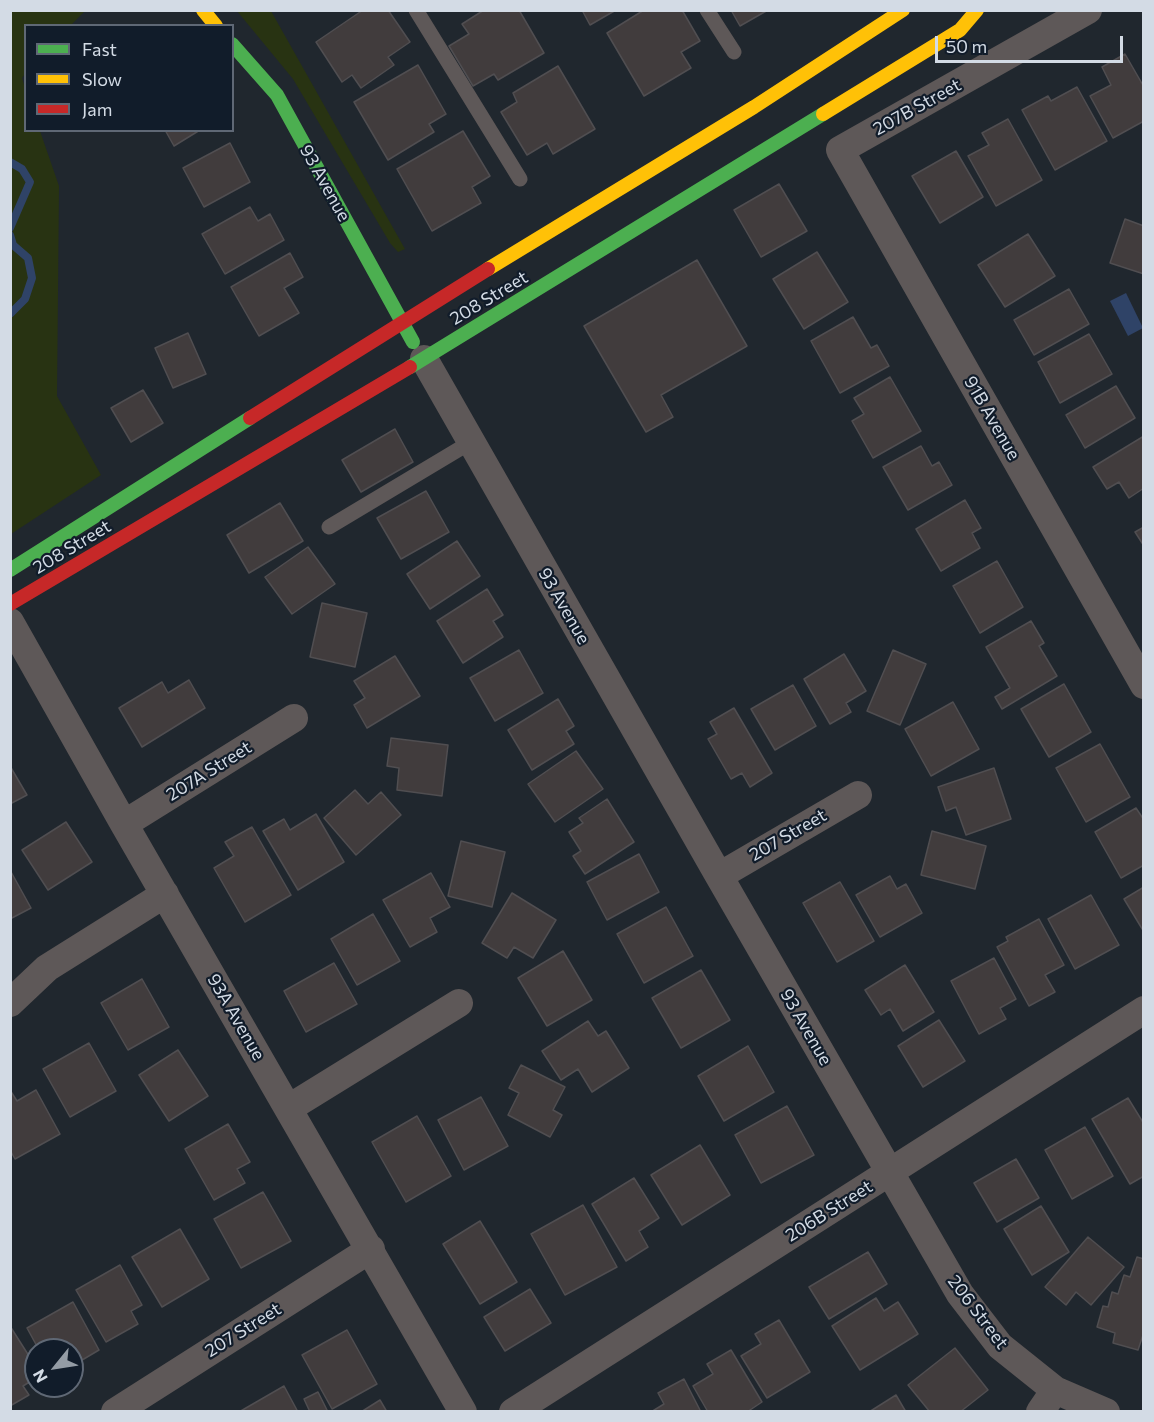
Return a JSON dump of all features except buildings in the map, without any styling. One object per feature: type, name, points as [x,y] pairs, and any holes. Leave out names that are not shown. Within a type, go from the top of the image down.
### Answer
[{"type":"main road","points":[[203,10],[214,24]]},
{"type":"main road","name":"208 Street","points":[[10,570],[401,322],[754,107],[903,10]]},
{"type":"main road","name":"208 Street","points":[[10,604],[424,359],[960,30],[977,10]]},
{"type":"main road","name":"93 Avenue","points":[[234,46],[277,95],[401,322],[424,359]]},
{"type":"street","name":"207B Street","points":[[840,150],[1088,10]]},
{"type":"street","name":"91B Avenue","points":[[840,150],[1143,685]]},
{"type":"street","name":"93 Avenue","points":[[424,359],[890,1172]]},
{"type":"street","name":"93A Avenue","points":[[10,622],[463,1412]]},
{"type":"street","name":"207A Street","points":[[124,824],[294,718]]},
{"type":"street","name":"207 Street","points":[[719,876],[858,795]]},
{"type":"street","points":[[10,1003],[47,968],[165,894]]},
{"type":"street","points":[[289,1108],[459,1003]]},
{"type":"street","name":"206B Street","points":[[513,1412],[1143,1010]]},
{"type":"street","name":"206 Street","points":[[890,1172],[960,1294],[1047,1401],[1106,1412]]},
{"type":"street","name":"207 Street","points":[[115,1412],[371,1249]]},
{"type":"lane","points":[[416,10],[520,179]]},
{"type":"lane","points":[[707,10],[734,52]]},
{"type":"lane","points":[[329,527],[471,442]]},
{"type":"green space","points":[[11,10],[85,11],[72,24],[24,24],[24,75],[22,78],[24,132],[40,132],[59,186],[57,396],[101,475],[11,534]]},
{"type":"green space","points":[[237,11],[271,11],[405,249],[398,252],[390,243],[293,79]]},
{"type":"water","points":[[1126,293],[1143,328],[1128,336],[1110,301]]},
{"type":"waterway","points":[[10,162],[22,169],[30,182],[10,228]]},
{"type":"waterway","points":[[10,235],[13,245],[28,258],[32,278],[25,299],[10,314]]},
{"type":"traffic: fast","points":[[234,46],[277,95],[413,342]]},
{"type":"traffic: fast","points":[[410,367],[823,114]]},
{"type":"traffic: fast","points":[[10,570],[250,418]]},
{"type":"traffic: slow","points":[[203,10],[214,24]]},
{"type":"traffic: slow","points":[[488,269],[754,107],[903,10]]},
{"type":"traffic: slow","points":[[823,114],[960,30],[977,10]]},
{"type":"traffic: jam","points":[[250,418],[488,269]]},
{"type":"traffic: jam","points":[[10,604],[410,367]]}]
